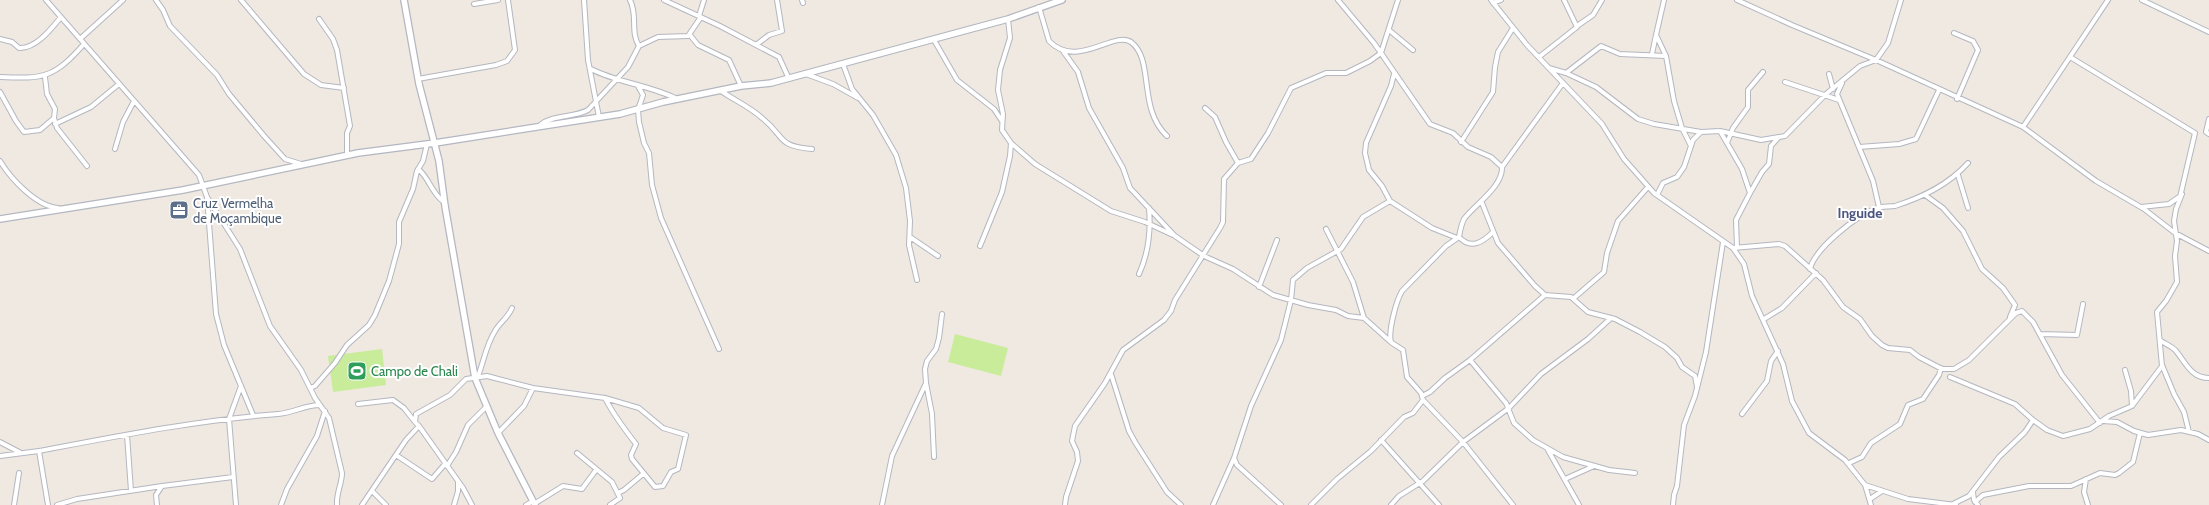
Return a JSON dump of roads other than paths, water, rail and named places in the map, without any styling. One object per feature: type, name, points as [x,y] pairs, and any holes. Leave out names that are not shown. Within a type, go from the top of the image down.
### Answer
[{"type":"street","points":[[46,0],[198,174],[207,197],[237,243],[270,326],[301,370],[310,388],[325,411],[334,434],[342,473],[337,494],[337,505]]},
{"type":"street","points":[[80,39],[123,0]]},
{"type":"street","points":[[156,0],[163,10],[170,26],[217,75],[229,94],[265,137],[285,158],[301,164]]},
{"type":"street","points":[[242,0],[304,74],[321,85],[344,88]]},
{"type":"street","points":[[404,0],[418,79],[443,180],[445,203],[476,377],[486,407],[534,503]]},
{"type":"street","points":[[474,4],[498,0]]},
{"type":"street","points":[[418,79],[480,68],[507,61],[515,50],[508,0]]},
{"type":"street","points":[[584,0],[588,60],[591,69],[599,117]]},
{"type":"street","points":[[630,0],[634,11],[634,39],[639,46]]},
{"type":"street","points":[[664,0],[671,5],[700,16],[779,57],[789,79]]},
{"type":"street","points":[[690,35],[700,16],[704,0]]},
{"type":"street","points":[[756,45],[769,35],[782,31],[777,0]]},
{"type":"street","points":[[0,219],[203,186],[347,155],[435,143],[540,125],[599,117],[638,110],[741,86],[789,79],[1008,19],[1039,7],[1047,2],[1062,0]]},
{"type":"street","points":[[1338,0],[1381,52],[1394,74],[1430,124],[1448,130],[1461,142],[1474,150],[1491,157],[1502,167]]},
{"type":"street","points":[[1065,505],[1066,497],[1078,461],[1077,452],[1072,441],[1073,432],[1111,374],[1123,350],[1167,317],[1179,293],[1204,256],[1223,222],[1224,179],[1238,163],[1251,159],[1268,133],[1291,88],[1326,73],[1346,73],[1370,61],[1381,52],[1398,0]]},
{"type":"street","points":[[1492,1],[1501,0]]},
{"type":"street","points":[[1564,0],[1577,26]]},
{"type":"street","points":[[1539,57],[1593,15],[1602,0]]},
{"type":"street","points":[[1652,54],[1664,0]]},
{"type":"street","points":[[1737,0],[1748,2],[1876,60],[1957,99],[2023,127],[2096,181],[2140,207],[2175,233],[2209,250]]},
{"type":"street","points":[[1871,505],[1866,485],[1849,463],[1814,438],[1804,426],[1792,401],[1785,370],[1778,351],[1750,288],[1741,258],[1735,248],[1736,220],[1750,193],[1769,164],[1772,146],[1778,138],[1795,127],[1826,94],[1860,66],[1876,60],[1888,43],[1900,0]]},
{"type":"street","points":[[2023,127],[2108,0]]},
{"type":"street","points":[[2143,0],[2209,32]]},
{"type":"street","points":[[1492,1],[1513,28],[1548,68],[1602,124],[1624,159],[1648,187],[1723,242],[1735,248],[1782,245],[1816,273],[1829,286],[1843,307],[1862,321],[1872,336],[1882,345],[1888,348],[1910,350],[1941,368],[1954,369],[1969,360],[2008,320],[2018,312],[2022,312],[2033,322],[2062,374],[2102,422]]},
{"type":"street","points":[[1039,7],[1049,42],[1063,51],[1072,54],[1121,40],[1130,41],[1141,55],[1145,67],[1147,95],[1154,120],[1167,136]]},
{"type":"street","points":[[0,39],[12,42],[19,48],[30,46],[45,34],[61,17]]},
{"type":"street","points":[[319,19],[336,44],[350,126],[346,133],[347,155]]},
{"type":"street","points":[[1008,19],[1010,38],[998,81],[999,97],[1003,114],[1002,130],[1011,143],[1035,164],[1111,211],[1151,225],[1175,236],[1204,256],[1233,269],[1273,295],[1336,310],[1348,316],[1364,318]]},
{"type":"street","points":[[1461,142],[1493,92],[1497,57],[1513,28]]},
{"type":"street","points":[[1389,30],[1413,50]]},
{"type":"street","points":[[1954,33],[1973,41],[1978,50],[1957,99]]},
{"type":"street","points":[[540,125],[551,119],[582,113],[588,110],[628,67],[639,46],[658,37],[690,35]]},
{"type":"street","points":[[690,35],[698,45],[729,60],[741,86]]},
{"type":"street","points":[[1656,35],[1666,56],[1674,101],[1682,128],[1690,146]]},
{"type":"street","points":[[934,40],[938,43],[957,80],[994,109],[1002,122]]},
{"type":"street","points":[[1374,43],[1384,42]]},
{"type":"street","points":[[0,77],[45,77],[70,60],[84,44]]},
{"type":"street","points":[[1566,73],[1601,46],[1620,54],[1652,54],[1666,56]]},
{"type":"street","points":[[1063,51],[1078,72],[1089,108],[1123,168],[1130,188],[1175,236]]},
{"type":"street","points":[[2070,57],[2195,133],[2180,197]]},
{"type":"street","points":[[843,64],[852,89],[873,115],[896,155],[906,188],[910,221],[909,245],[917,280]]},
{"type":"street","points":[[1548,68],[1566,73],[1596,87],[1638,119],[1654,124],[1701,132],[1720,131],[1762,140],[1778,138]]},
{"type":"street","points":[[591,69],[617,80],[666,94],[677,100]]},
{"type":"street","points":[[1727,144],[1734,128],[1748,106],[1748,90],[1763,72]]},
{"type":"street","points":[[806,74],[832,84],[860,99]]},
{"type":"street","points":[[1394,74],[1391,86],[1368,136],[1365,154],[1369,170],[1382,186],[1390,201],[1432,228],[1458,237],[1464,242],[1477,244],[1483,242],[1493,232]]},
{"type":"street","points":[[1829,74],[1833,88]]},
{"type":"street","points":[[45,77],[47,94],[55,109],[55,124],[62,137],[87,166]]},
{"type":"street","points":[[1843,81],[1838,90],[1840,100],[1873,181],[1879,207]]},
{"type":"street","points":[[1391,86],[1400,82]]},
{"type":"street","points":[[1785,82],[1826,94],[1840,100]]},
{"type":"street","points":[[1392,343],[1390,332],[1398,298],[1402,291],[1446,246],[1458,237],[1464,220],[1482,203],[1502,173],[1502,167],[1563,83]]},
{"type":"street","points":[[55,124],[91,107],[119,84]]},
{"type":"street","points":[[638,86],[643,96],[638,110],[642,136],[649,153],[652,185],[660,218],[719,349]]},
{"type":"street","points":[[1859,148],[1899,144],[1916,139],[1939,90]]},
{"type":"street","points":[[721,91],[762,117],[788,145],[812,149]]},
{"type":"street","points":[[0,92],[16,122],[24,132],[40,130],[54,118]]},
{"type":"street","points":[[115,149],[123,122],[134,101]]},
{"type":"street","points":[[1205,108],[1216,117],[1226,142],[1238,163]]},
{"type":"street","points":[[2209,119],[2206,132],[2209,134]]},
{"type":"street","points":[[1720,131],[1742,169],[1750,193]]},
{"type":"street","points":[[1657,195],[1663,183],[1677,177],[1684,167],[1690,146],[1697,135],[1701,132]]},
{"type":"street","points":[[980,246],[1002,192],[1010,156],[1011,143]]},
{"type":"street","points":[[310,388],[315,386],[335,363],[347,345],[369,326],[375,316],[389,281],[399,244],[399,222],[414,189],[418,169],[423,161],[426,144]]},
{"type":"street","points":[[0,161],[13,180],[24,189],[42,202],[55,208],[65,209]]},
{"type":"street","points":[[1810,269],[1812,261],[1820,250],[1853,223],[1879,207],[1888,207],[1925,194],[1958,175],[1968,163]]},
{"type":"street","points":[[418,169],[426,177],[435,194],[445,203]]},
{"type":"street","points":[[1958,175],[1968,208]]},
{"type":"street","points":[[1574,298],[1604,272],[1607,253],[1618,220],[1648,187]]},
{"type":"street","points":[[1925,194],[1943,208],[1963,231],[1985,273],[2003,288],[2015,305],[2008,320]]},
{"type":"street","points":[[2140,207],[2169,204],[2182,194],[2176,209],[2175,233],[2177,279],[2166,301],[2157,312],[2162,365],[2174,394],[2184,412],[2189,432]]},
{"type":"street","points":[[207,197],[216,314],[221,337],[253,415]]},
{"type":"street","points":[[1213,505],[1234,458],[1250,406],[1281,340],[1295,278],[1344,246],[1363,217],[1390,201]]},
{"type":"street","points":[[1482,203],[1498,243],[1535,286],[1545,295]]},
{"type":"street","points":[[1139,274],[1147,250],[1151,225],[1149,207]]},
{"type":"street","points":[[1326,229],[1353,282],[1364,318],[1392,343],[1403,350],[1407,377],[1414,384],[1422,398],[1463,442],[1512,505]]},
{"type":"street","points":[[910,237],[938,256]]},
{"type":"street","points":[[1259,286],[1278,240]]},
{"type":"street","points":[[1673,505],[1677,486],[1684,426],[1697,386],[1708,341],[1723,242]]},
{"type":"street","points":[[1764,319],[1782,308],[1816,273]]},
{"type":"street","points":[[1311,505],[1404,417],[1413,413],[1422,398],[1445,378],[1470,360],[1545,295],[1561,295],[1574,298],[1588,312],[1611,318],[1664,347],[1677,358],[1682,367],[1695,376],[1697,386]]},
{"type":"street","points":[[2040,334],[2077,335],[2083,304]]},
{"type":"street","points":[[476,377],[494,332],[508,316],[512,308]]},
{"type":"street","points":[[934,457],[932,414],[926,383],[927,361],[937,343],[942,324],[942,314]]},
{"type":"street","points":[[1391,505],[1399,496],[1420,483],[1463,442],[1509,408],[1541,374],[1588,339],[1611,318]]},
{"type":"street","points":[[2160,340],[2176,350],[2188,368],[2196,374],[2209,378]]},
{"type":"street","points":[[1742,414],[1767,381],[1771,361],[1778,351]]},
{"type":"street","points":[[1470,360],[1509,408],[1514,423],[1548,450],[1562,457],[1594,466],[1626,473],[1635,473]]},
{"type":"street","points":[[1950,377],[1963,381],[1983,392],[2015,404],[2047,430],[2063,436],[2083,431],[2132,406],[2162,365]]},
{"type":"street","points":[[1849,463],[1862,457],[1871,443],[1900,424],[1908,405],[1923,399],[1939,375],[1941,368]]},
{"type":"street","points":[[2125,370],[2131,391],[2132,406]]},
{"type":"street","points":[[1111,374],[1129,431],[1168,492],[1181,505]]},
{"type":"street","points":[[415,422],[416,414],[419,411],[450,395],[466,379],[476,377],[498,378],[533,388],[605,398],[639,408],[663,428],[686,434],[678,469],[671,472],[663,486],[657,488],[643,474],[631,458],[636,444],[626,434],[621,422],[612,411],[605,398]]},
{"type":"street","points":[[882,505],[892,456],[926,383]]},
{"type":"street","points":[[236,505],[229,419],[241,386]]},
{"type":"street","points":[[498,433],[524,406],[533,388]]},
{"type":"street","points":[[358,404],[393,400],[404,408],[419,426],[472,505]]},
{"type":"street","points":[[0,456],[39,451],[253,415],[284,414],[300,408],[320,405]]},
{"type":"street","points":[[396,455],[432,479],[456,452],[468,425],[486,407]]},
{"type":"street","points":[[281,505],[287,489],[317,436],[325,411]]},
{"type":"street","points":[[1866,485],[1908,499],[1936,504],[1955,505],[1967,498],[1973,492],[1999,457],[2025,432],[2033,420]]},
{"type":"street","points":[[2102,422],[2118,422],[2140,433],[2156,434],[2163,431],[2178,430],[2201,435],[2209,440]]},
{"type":"street","points":[[362,505],[396,455],[419,426]]},
{"type":"street","points":[[1977,504],[1983,495],[2032,485],[2047,487],[2071,486],[2104,472],[2117,474],[2130,466],[2138,450],[2140,433]]},
{"type":"street","points":[[127,435],[131,491]]},
{"type":"street","points":[[1381,440],[1439,505]]},
{"type":"street","points":[[0,442],[21,453]]},
{"type":"street","points":[[1548,450],[1579,505]]},
{"type":"street","points":[[39,451],[48,505]]},
{"type":"street","points":[[577,452],[596,470],[613,483],[619,499],[610,505]]},
{"type":"street","points":[[1234,458],[1237,465],[1281,505]]},
{"type":"street","points":[[1565,478],[1594,466]]},
{"type":"street","points":[[526,505],[534,503],[563,486],[582,489],[596,470]]},
{"type":"street","points":[[14,505],[19,473]]},
{"type":"street","points":[[618,493],[624,490],[643,474]]},
{"type":"street","points":[[57,505],[77,499],[233,477]]},
{"type":"street","points":[[2086,479],[2084,492],[2088,505]]},
{"type":"street","points":[[454,505],[458,491],[458,482]]},
{"type":"street","points":[[157,505],[156,495],[162,486]]},
{"type":"street","points":[[372,491],[386,505]]},
{"type":"street","points":[[1870,499],[1882,491]]},
{"type":"street","points":[[1973,492],[1977,504]]},
{"type":"place","name":"Cruz Vermelha de Moçambique","points":[[179,210]]},
{"type":"place","name":"Campo de Chali","points":[[357,371]]},
{"type":"district","name":"Inguide","points":[[1860,213]]}]
